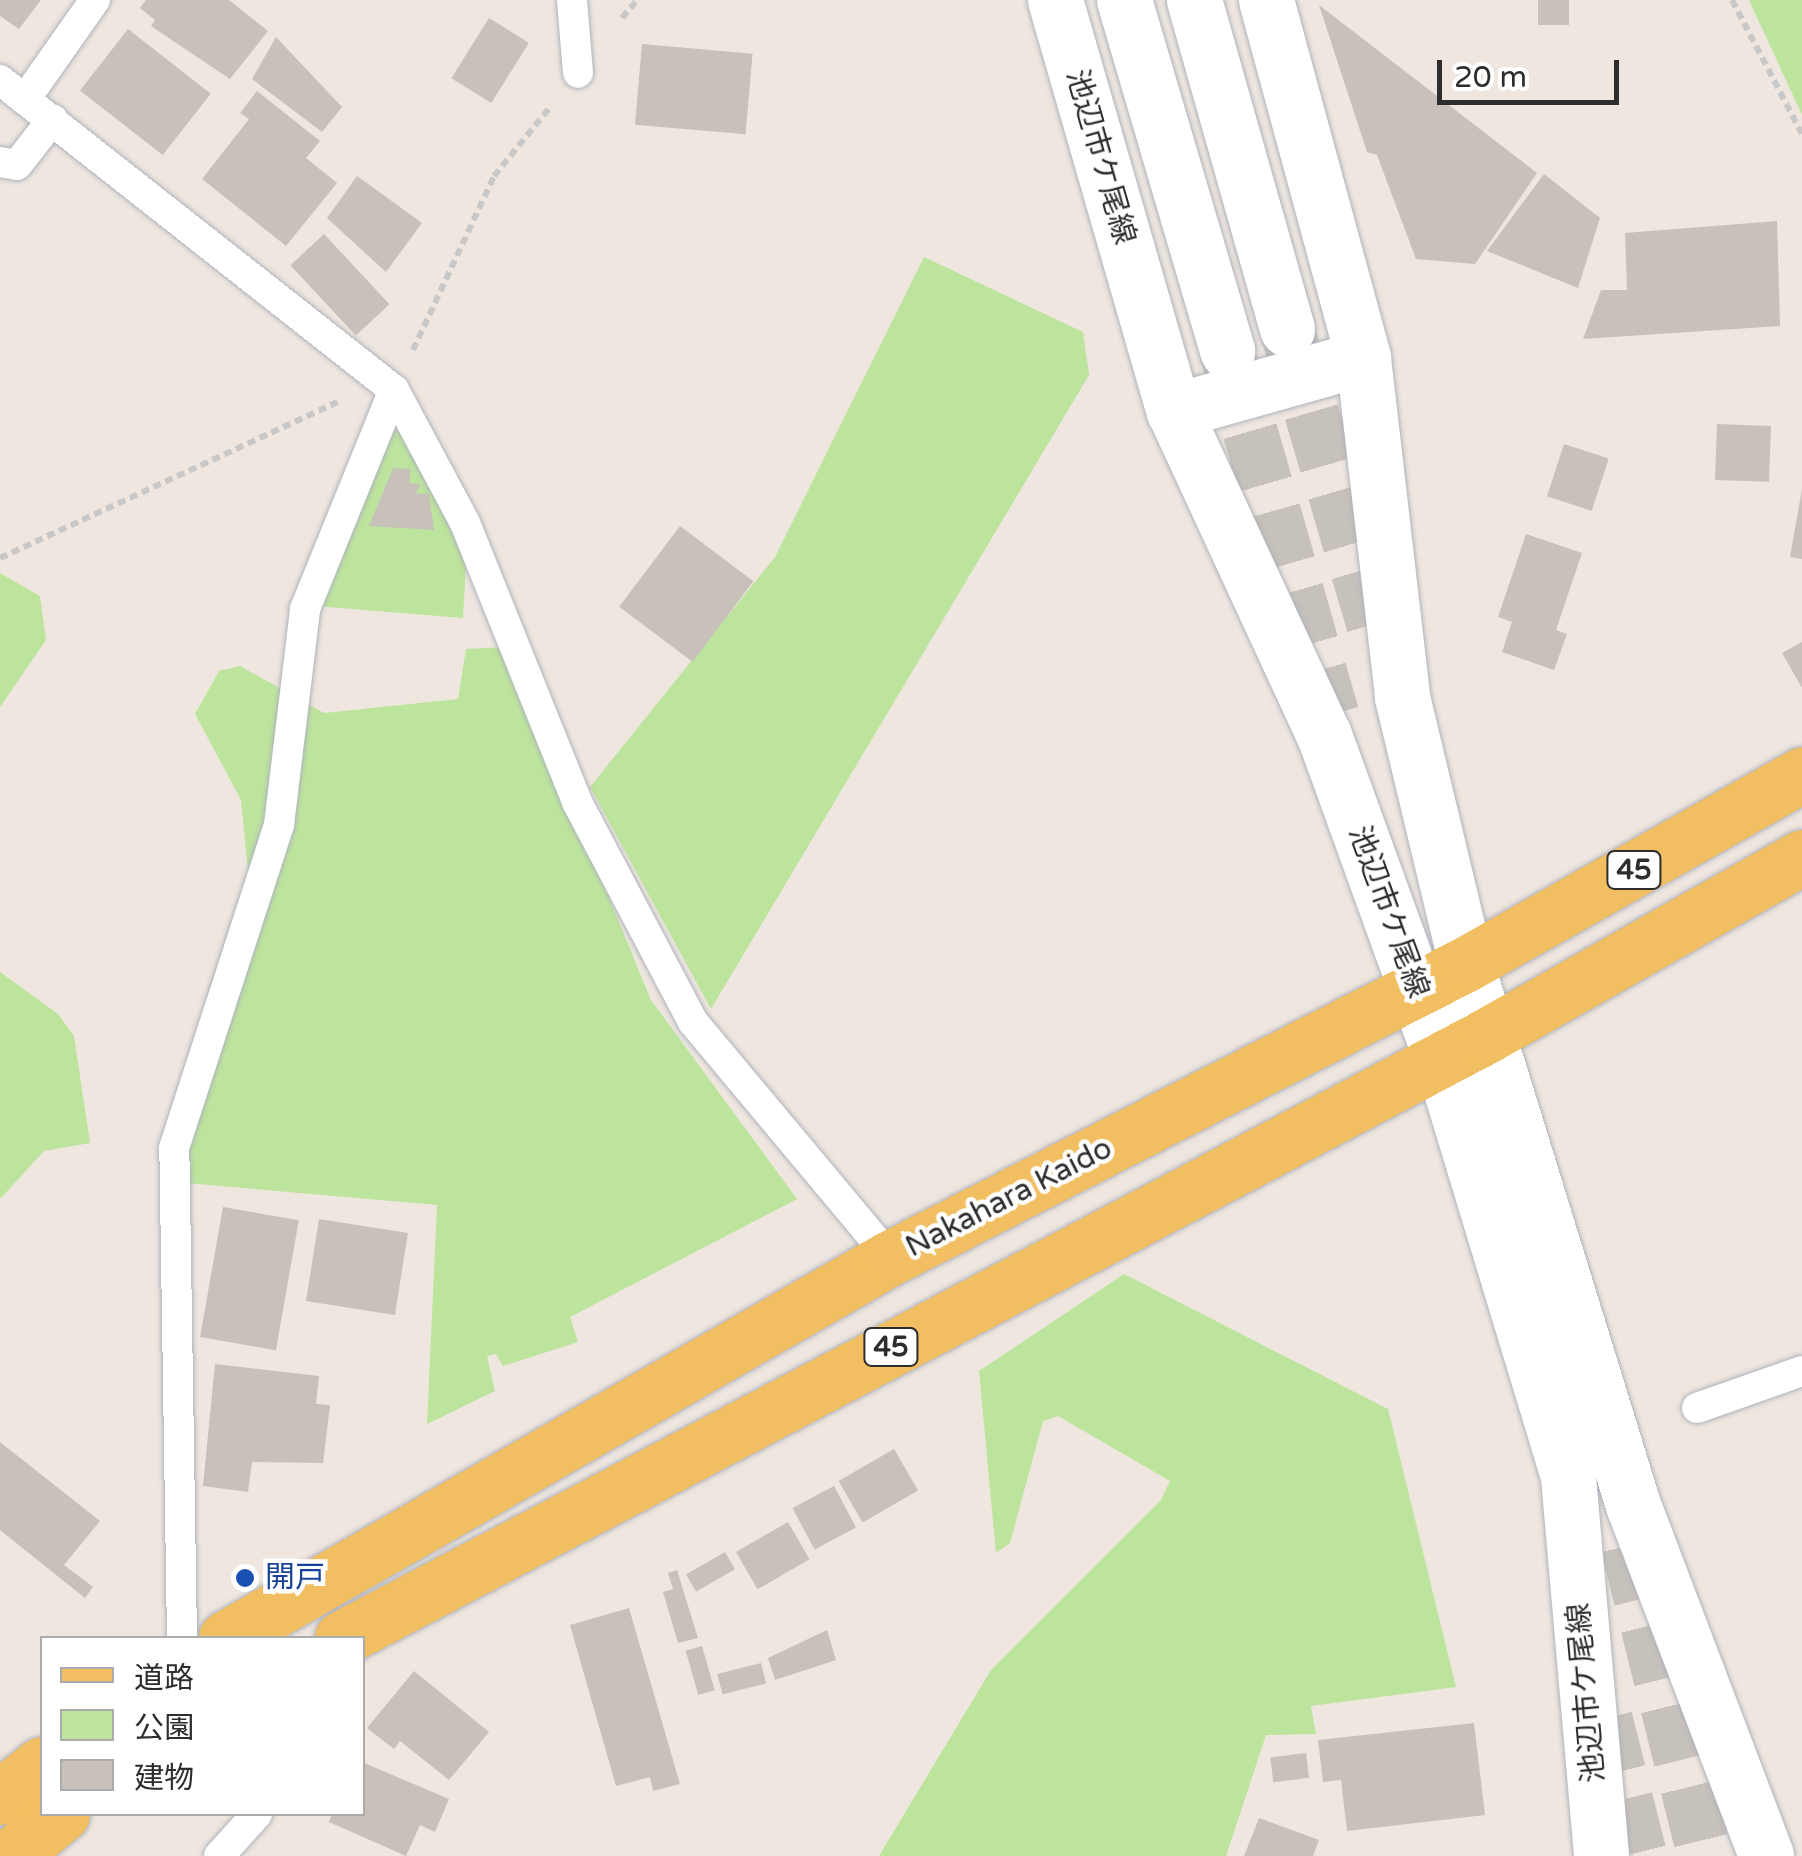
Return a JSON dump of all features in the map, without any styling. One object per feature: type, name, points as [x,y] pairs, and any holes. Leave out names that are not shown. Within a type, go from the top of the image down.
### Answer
[{"type":"main road","name":"Nakahara Kaido","points":[[229,1636],[890,1258],[1466,964],[1802,775]]},
{"type":"main road","name":"45","points":[[346,1636],[1464,1047],[1802,857]]},
{"type":"main road","points":[[0,1797],[40,1766]]},
{"type":"main road","points":[[11,1856],[60,1816]]},
{"type":"street","name":"池辺市ケ尾線","points":[[1055,0],[1174,411],[1324,735],[1416,988],[1464,1047],[1766,1856]]},
{"type":"street","points":[[1124,0],[1227,351]]},
{"type":"street","points":[[1194,0],[1287,329]]},
{"type":"street","name":"池辺市ケ尾線","points":[[1266,0],[1362,358],[1402,697],[1466,964],[1464,1047],[1568,1477],[1601,1856]]},
{"type":"street","points":[[1174,411],[1362,358]]},
{"type":"lane","points":[[26,98],[96,0]]},
{"type":"lane","points":[[572,0],[578,73]]},
{"type":"lane","points":[[0,80],[394,390],[465,524],[577,802],[693,1022],[890,1258]]},
{"type":"lane","points":[[0,162],[16,165],[53,119]]},
{"type":"lane","points":[[182,1636],[174,1148],[279,825],[305,609],[394,390]]},
{"type":"lane","points":[[1697,1408],[1802,1371]]},
{"type":"lane","points":[[219,1856],[255,1816]]},
{"type":"path","points":[[1732,0],[1802,134]]},
{"type":"green space","points":[[1749,0],[1802,0],[1802,115]]},
{"type":"green space","points":[[924,257],[1083,332],[1089,375],[711,1009],[590,787],[775,557]]},
{"type":"green space","points":[[366,427],[428,435],[469,514],[463,618],[291,604]]},
{"type":"green space","points":[[0,573],[40,596],[46,640],[0,707]]},
{"type":"green space","points":[[506,647],[651,1000],[797,1199],[570,1317],[578,1342],[503,1366],[496,1354],[487,1356],[495,1391],[427,1424],[437,1205],[187,1183],[186,1144],[232,999],[207,994],[248,871],[241,800],[195,714],[219,671],[240,666],[324,713],[458,699],[466,649]]},
{"type":"green space","points":[[0,972],[58,1014],[74,1036],[90,1143],[44,1151],[0,1199]]},
{"type":"green space","points":[[1124,1274],[1388,1409],[1456,1687],[1311,1706],[1316,1734],[1266,1735],[1226,1856],[879,1856],[991,1670],[1161,1500],[1170,1481],[1058,1416],[1043,1421],[1010,1543],[996,1553],[979,1371]]},
{"type":"building","points":[[0,0],[41,0],[19,29],[0,16]]},
{"type":"building","points":[[146,0],[229,0],[268,31],[230,79],[151,26],[155,20],[140,8]]},
{"type":"building","points":[[1538,0],[1569,0],[1569,25],[1538,25]]},
{"type":"building","points":[[1319,5],[1537,173],[1475,264],[1416,259],[1377,155],[1367,152]]},
{"type":"building","points":[[489,18],[529,43],[491,103],[451,78]]},
{"type":"building","points":[[128,29],[211,94],[163,155],[80,90]]},
{"type":"building","points":[[276,37],[342,107],[322,132],[252,79]]},
{"type":"building","points":[[642,44],[753,54],[746,134],[635,125]]},
{"type":"building","points":[[257,91],[320,141],[306,158],[337,183],[286,246],[202,179],[249,119],[240,113]]},
{"type":"building","points":[[1544,174],[1600,218],[1578,288],[1487,251]]},
{"type":"building","points":[[357,176],[422,223],[386,272],[327,218]]},
{"type":"building","points":[[1777,221],[1780,326],[1583,339],[1601,290],[1627,290],[1625,233]]},
{"type":"building","points":[[324,234],[389,304],[356,336],[290,265]]},
{"type":"building","points":[[1717,424],[1771,426],[1769,482],[1715,480]]},
{"type":"building","points":[[1564,444],[1609,459],[1592,511],[1547,496]]},
{"type":"building","points":[[393,468],[411,469],[409,483],[421,484],[416,493],[429,494],[434,530],[369,526]]},
{"type":"building","points":[[1802,489],[1802,559],[1790,557]]},
{"type":"building","points":[[680,526],[753,581],[693,662],[619,607]]},
{"type":"building","points":[[1526,534],[1582,553],[1556,630],[1567,634],[1554,670],[1502,652],[1512,622],[1498,617]]},
{"type":"building","points":[[1802,642],[1802,688],[1782,653]]},
{"type":"building","points":[[223,1207],[299,1220],[276,1350],[200,1337]]},
{"type":"building","points":[[319,1219],[408,1233],[395,1315],[306,1301]]},
{"type":"building","points":[[215,1364],[319,1376],[316,1404],[330,1405],[323,1463],[252,1462],[248,1492],[203,1486]]},
{"type":"building","points":[[0,1442],[100,1521],[64,1565],[93,1587],[85,1598],[0,1530]]},
{"type":"building","points":[[894,1449],[918,1491],[863,1523],[839,1481]]},
{"type":"building","points":[[834,1486],[856,1527],[815,1550],[793,1508]]},
{"type":"building","points":[[788,1522],[809,1559],[758,1589],[736,1552]]},
{"type":"building","points":[[725,1552],[735,1569],[696,1592],[686,1574]]},
{"type":"building","points":[[677,1570],[698,1638],[678,1643],[663,1592],[673,1589],[668,1573]]},
{"type":"building","points":[[629,1608],[680,1784],[653,1791],[650,1777],[616,1786],[570,1625]]},
{"type":"building","points":[[827,1630],[836,1660],[775,1680],[768,1658]]},
{"type":"building","points":[[702,1646],[715,1690],[698,1695],[686,1651]]},
{"type":"building","points":[[761,1663],[766,1683],[722,1694],[717,1674]]},
{"type":"building","points":[[414,1671],[489,1732],[449,1780],[400,1741],[394,1749],[367,1728]]},
{"type":"building","points":[[1474,1723],[1485,1815],[1347,1831],[1341,1780],[1323,1782],[1318,1740]]},
{"type":"building","points":[[1306,1753],[1309,1778],[1273,1782],[1270,1757]]},
{"type":"building","points":[[365,1763],[449,1799],[435,1832],[420,1825],[406,1856],[329,1822],[331,1816],[365,1816]]},
{"type":"building","points":[[1259,1818],[1319,1840],[1313,1856],[1244,1856]]},
{"type":"tunnel","points":[[1288,332],[1381,647]]},
{"type":"tunnel","points":[[1227,351],[1332,714]]},
{"type":"tunnel","points":[[1628,1545],[1705,1856]]},
{"type":"tunnel","points":[[1605,1718],[1640,1856]]},
{"type":"place","name":"開戸","points":[[245,1578]]}]
